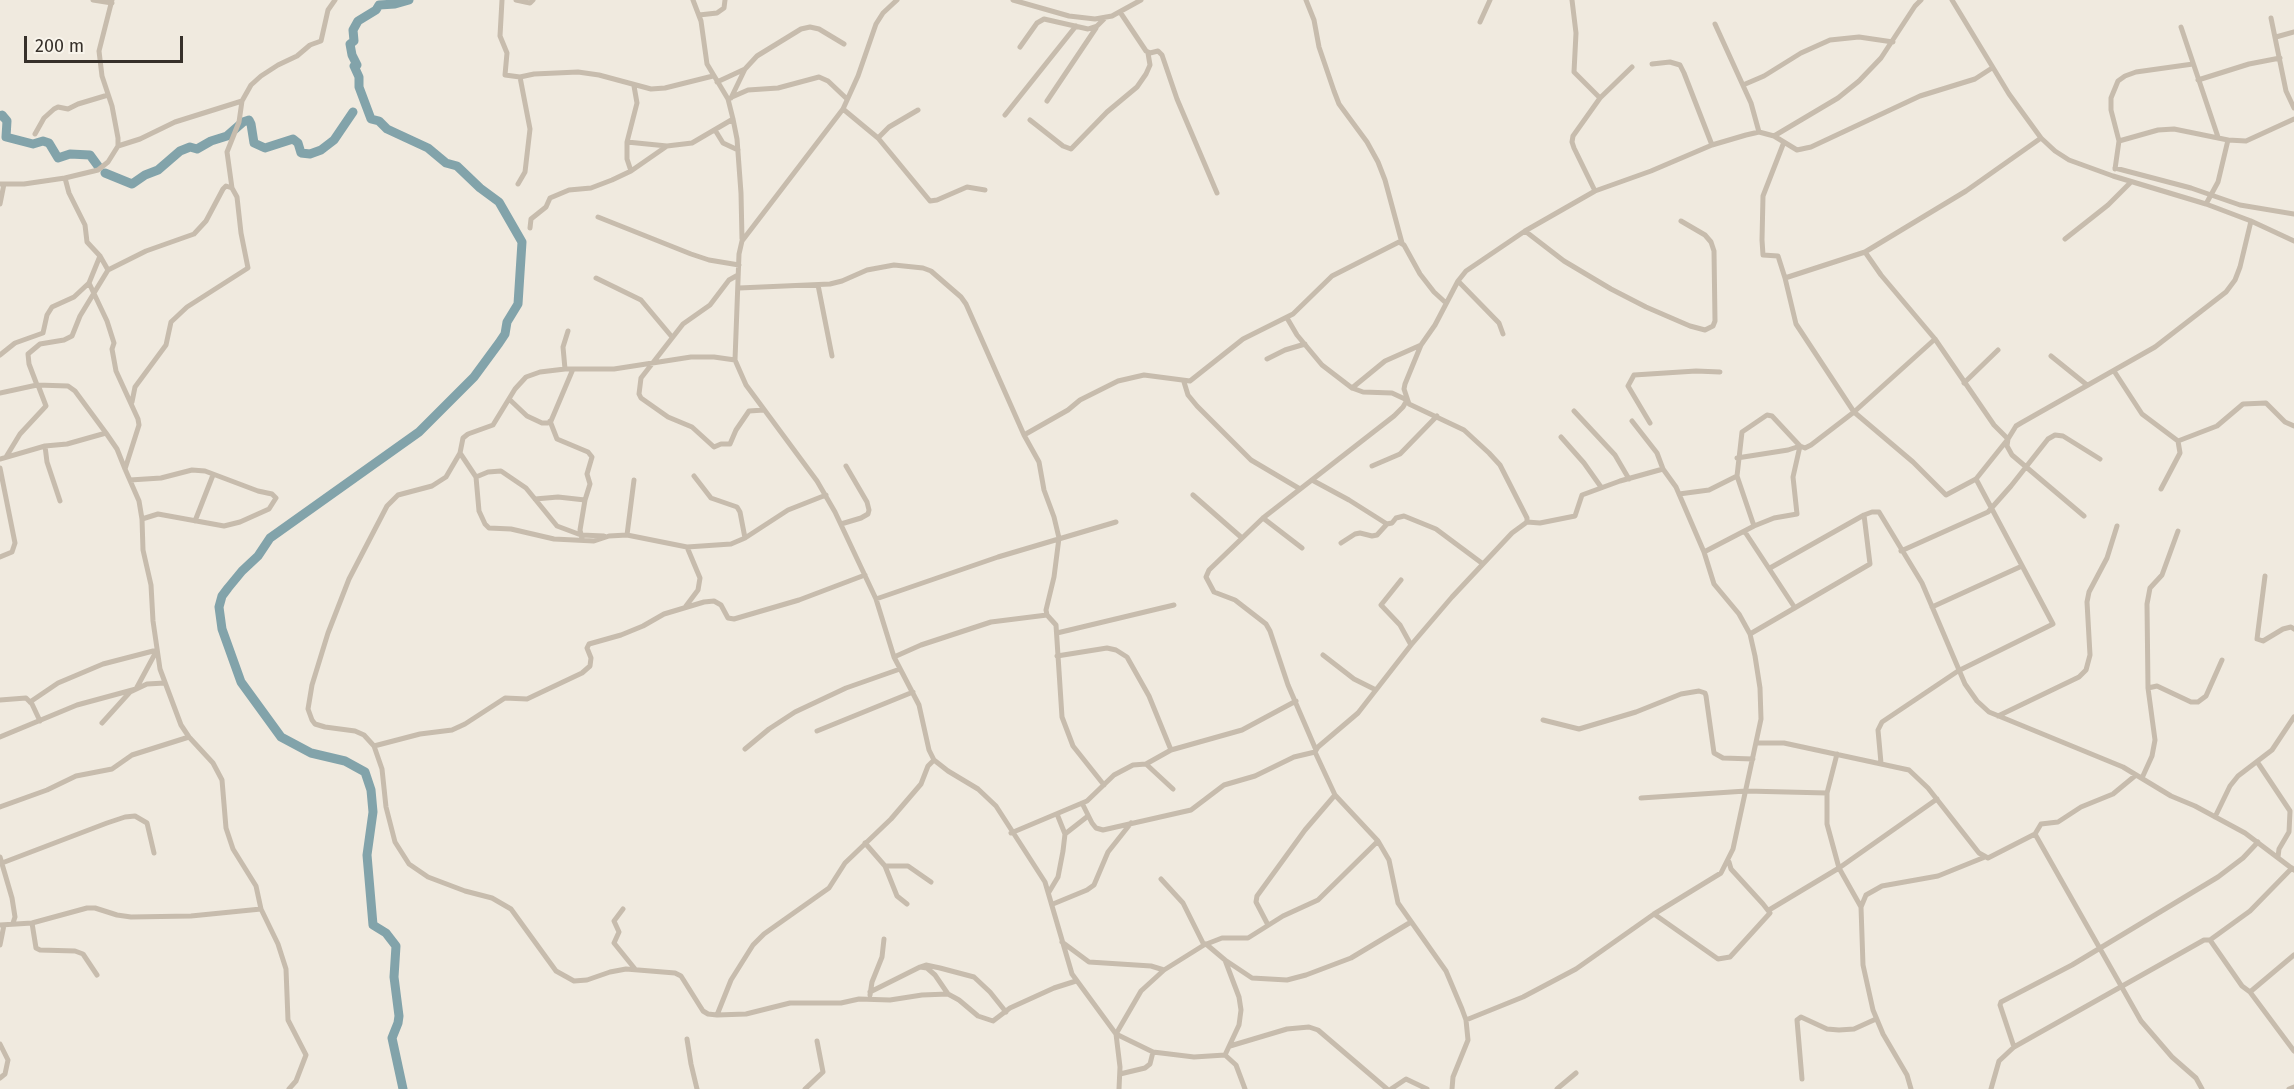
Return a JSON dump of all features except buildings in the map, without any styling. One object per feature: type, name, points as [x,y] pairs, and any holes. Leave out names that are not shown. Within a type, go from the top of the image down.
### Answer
[{"type":"street","points":[[93,0],[112,1],[99,51],[102,76],[118,146]]},
{"type":"street","points":[[132,402],[138,382],[155,363],[166,345],[171,322],[187,307],[248,268],[237,197],[232,188],[227,152],[237,128],[242,101],[251,85],[261,76],[278,64],[297,56],[310,45],[321,41],[328,10],[335,0]]},
{"type":"street","points":[[502,0],[500,36],[507,53],[505,75],[520,77],[578,72],[600,75],[651,89],[715,79],[745,69]]},
{"type":"street","points":[[516,0],[530,3],[533,0]]},
{"type":"street","points":[[693,0],[699,15],[704,53],[715,79],[729,99],[738,150],[742,241],[738,275],[735,360],[743,379],[826,495],[841,524],[876,599],[894,657],[919,705],[929,750],[934,760],[978,789],[996,806],[1011,833],[1040,873],[1049,892],[1061,941],[1076,981],[1116,1034],[1153,1052],[1194,1057],[1225,1055],[1236,1065],[1245,1089]]},
{"type":"street","points":[[699,15],[717,13],[724,8],[725,0]]},
{"type":"street","points":[[742,241],[843,109],[858,76],[876,24],[883,13],[897,0]]},
{"type":"street","points":[[1012,0],[1069,16],[1104,19]]},
{"type":"street","points":[[1047,101],[1097,26],[1104,19],[1141,0]]},
{"type":"street","points":[[1306,0],[1334,91],[1378,162],[1402,243],[1420,274],[1446,303]]},
{"type":"street","points":[[1480,22],[1490,0]]},
{"type":"street","points":[[1572,0],[1576,33],[1574,72],[1600,98]]},
{"type":"street","points":[[1774,136],[1838,98],[1859,81],[1881,58],[1921,0]]},
{"type":"street","points":[[1952,0],[1992,68],[2041,138],[2062,156],[2113,176],[2206,204],[2294,241]]},
{"type":"street","points":[[1030,120],[1063,146],[1071,149],[1107,112],[1137,87],[1150,65],[1148,53],[1120,12]]},
{"type":"street","points":[[2271,18],[2286,91],[2294,108]]},
{"type":"street","points":[[1020,47],[1041,20],[1088,29],[1097,26]]},
{"type":"street","points":[[1715,24],[1751,103],[1759,132]]},
{"type":"street","points":[[1005,115],[1076,26]]},
{"type":"street","points":[[2181,27],[2218,137]]},
{"type":"street","points":[[729,99],[745,69],[758,56],[801,28],[819,29],[844,45]]},
{"type":"street","points":[[2276,37],[2294,32]]},
{"type":"street","points":[[1743,85],[1830,40],[1859,37],[1893,42]]},
{"type":"street","points":[[1148,53],[1158,51],[1162,55],[1177,99],[1217,193]]},
{"type":"street","points":[[2198,80],[2249,64],[2280,58]]},
{"type":"street","points":[[1652,64],[1670,62],[1680,65],[1712,145]]},
{"type":"street","points":[[2113,176],[2119,141],[2111,110],[2111,98],[2118,81],[2136,72],[2193,64]]},
{"type":"street","points":[[1595,191],[1572,142],[1573,136],[1600,98],[1632,67]]},
{"type":"street","points":[[1452,1089],[1453,1077],[1468,1040],[1466,1020],[1446,971],[1398,903],[1389,860],[1378,841],[1335,795],[1288,685],[1266,624],[1235,600],[1214,592],[1206,577],[1209,570],[1263,518],[1405,405],[1407,400],[1405,384],[1421,345],[1435,325],[1458,281],[1474,264],[1525,231],[1595,191],[1651,171],[1712,145],[1759,132],[1774,136],[1797,150],[1811,147],[1847,132],[1902,103],[1975,79],[1992,68]]},
{"type":"street","points":[[518,184],[525,172],[530,129],[520,77]]},
{"type":"street","points":[[729,99],[748,90],[778,88],[819,77],[828,81],[848,99]]},
{"type":"street","points":[[631,171],[627,159],[627,142],[636,103],[634,86]]},
{"type":"street","points":[[35,134],[44,118],[58,106],[68,110],[78,104],[108,95]]},
{"type":"street","points":[[0,204],[2,184],[24,184],[65,178],[103,168],[118,146],[140,139],[175,122],[242,101]]},
{"type":"street","points":[[843,109],[878,138],[930,201],[967,187],[985,190]]},
{"type":"street","points":[[878,138],[889,127],[918,110]]},
{"type":"street","points":[[627,142],[667,146],[692,143],[733,119]]},
{"type":"street","points":[[2119,141],[2166,129],[2228,140],[2251,139],[2294,119]]},
{"type":"street","points":[[715,130],[723,143],[738,150]]},
{"type":"street","points":[[1785,278],[1865,252],[1966,191],[2041,138]]},
{"type":"street","points":[[2206,204],[2218,182],[2228,140]]},
{"type":"street","points":[[1784,142],[1763,196],[1763,255],[1778,256],[1796,324],[1854,412],[1913,462],[1946,495],[1976,478],[2016,426],[2155,347],[2226,292],[2241,267],[2251,221]]},
{"type":"street","points":[[530,228],[530,220],[546,207],[550,198],[570,190],[596,187],[631,171],[667,146]]},
{"type":"street","points":[[2115,168],[2182,185],[2247,207],[2268,208],[2285,214],[2294,214]]},
{"type":"street","points":[[65,178],[69,193],[85,225],[87,242],[100,256],[108,270]]},
{"type":"street","points":[[2065,239],[2108,205],[2131,182]]},
{"type":"street","points":[[3,458],[20,434],[46,406],[29,364],[28,354],[40,344],[64,340],[72,336],[108,270],[146,251],[194,234],[206,221],[223,189],[226,186],[232,188]]},
{"type":"street","points":[[598,217],[691,254],[709,260],[739,265]]},
{"type":"street","points":[[1525,231],[1564,261],[1611,289],[1657,312],[1705,330],[1713,326],[1715,321],[1714,251],[1705,236],[1681,221]]},
{"type":"street","points":[[1024,435],[1068,410],[1080,400],[1118,381],[1144,375],[1190,381],[1243,339],[1287,318],[1337,272],[1375,256],[1396,243],[1402,243]]},
{"type":"street","points":[[1865,252],[1881,275],[1935,339],[1994,425],[2008,439]]},
{"type":"street","points":[[0,356],[15,343],[43,333],[47,315],[52,307],[74,297],[89,283],[100,256]]},
{"type":"street","points":[[739,288],[842,282],[867,270],[894,265],[923,268],[937,275],[955,290],[966,304],[1024,435],[1039,462],[1044,490],[1059,538],[1047,615]]},
{"type":"street","points":[[738,275],[729,280],[710,305],[689,319],[672,337],[655,363],[641,378],[639,389],[641,398],[668,417],[692,426],[713,447],[730,444],[736,430],[748,413],[764,411]]},
{"type":"street","points":[[596,278],[641,300],[672,337]]},
{"type":"street","points":[[1458,281],[1499,323],[1503,333]]},
{"type":"street","points":[[89,283],[95,292],[114,343],[112,349],[116,371],[132,402],[139,425],[126,469]]},
{"type":"street","points":[[818,285],[832,356]]},
{"type":"street","points":[[1287,318],[1297,335],[1322,365],[1352,388],[1363,392],[1392,393],[1407,400],[1413,407],[1464,430],[1500,465],[1527,522]]},
{"type":"street","points":[[565,369],[563,347],[568,331]]},
{"type":"street","points":[[1754,526],[1737,476],[1737,458],[1742,432],[1767,415],[1772,416],[1800,446],[1805,448],[1854,412],[1935,339]]},
{"type":"street","points":[[1267,359],[1284,350],[1305,344]]},
{"type":"street","points":[[1352,388],[1384,360],[1421,345]]},
{"type":"street","points":[[1964,383],[1998,350]]},
{"type":"street","points":[[735,360],[702,356],[614,369],[565,369],[532,374],[520,382],[493,426],[468,434],[463,438],[460,453],[446,477],[438,484],[402,493],[387,506],[349,579],[320,654],[308,709],[315,724],[355,731],[364,735],[374,746],[382,769],[386,807],[395,842],[409,864],[417,871],[447,885],[492,898],[511,909],[556,971],[565,978],[574,981],[587,980],[610,972],[635,969],[675,973],[681,976],[703,1011],[717,1015],[746,1014],[790,1003],[841,1004],[859,999],[890,1000],[948,994]]},
{"type":"street","points":[[2051,356],[2087,385]]},
{"type":"street","points":[[573,369],[550,422],[557,439],[588,452],[592,457],[587,474],[590,484],[585,500],[581,537]]},
{"type":"street","points":[[1650,423],[1628,386],[1634,375],[1696,371],[1720,372]]},
{"type":"street","points":[[2114,371],[2142,414],[2178,441],[2180,453],[2161,489]]},
{"type":"street","points":[[1184,382],[1188,395],[1197,406],[1251,460],[1300,489]]},
{"type":"street","points":[[0,393],[37,385],[68,386],[75,391],[106,433],[117,449],[126,469],[139,501],[144,550],[151,585],[157,650],[165,683],[180,725],[213,763],[222,780],[226,828],[233,849],[256,886],[261,909],[278,944],[286,969],[288,1020],[306,1055],[296,1081],[289,1089]]},
{"type":"street","points":[[509,399],[527,416],[544,424],[550,422]]},
{"type":"street","points":[[2178,441],[2217,426],[2243,404],[2264,402],[2285,422],[2294,426]]},
{"type":"street","points":[[1574,411],[1615,454],[1629,479]]},
{"type":"street","points":[[1372,466],[1400,454],[1437,416]]},
{"type":"street","points":[[1466,1020],[1512,1002],[1576,969],[1654,914],[1721,873],[1729,860],[1761,719],[1760,688],[1750,634],[1739,614],[1714,584],[1704,552],[1679,494],[1663,469],[1657,453],[1632,421]]},
{"type":"street","points":[[3,458],[106,433]]},
{"type":"street","points":[[1901,551],[1981,516],[1992,507],[2048,439],[2055,435],[2063,436],[2100,459]]},
{"type":"street","points":[[1561,437],[1601,487]]},
{"type":"street","points":[[2008,439],[2007,450],[2084,516]]},
{"type":"street","points":[[45,446],[47,462],[60,501]]},
{"type":"street","points":[[1737,458],[1800,446]]},
{"type":"street","points":[[1704,552],[1754,526],[1774,518],[1797,514],[1793,477],[1800,446]]},
{"type":"street","points":[[460,453],[476,477],[479,511],[489,528],[511,529],[554,539],[581,537]]},
{"type":"street","points":[[841,524],[861,518],[868,514],[869,510],[867,502],[846,466]]},
{"type":"street","points":[[0,468],[15,547],[12,552],[0,557]]},
{"type":"street","points":[[1082,803],[1098,829],[1191,810],[1224,785],[1255,776],[1294,757],[1315,751],[1358,713],[1411,645],[1512,533],[1527,522],[1540,524],[1575,516],[1581,495],[1663,469]]},
{"type":"street","points":[[130,480],[161,478],[192,470],[205,471],[273,495],[276,501],[269,508],[230,525],[218,526],[158,514],[142,519]]},
{"type":"street","points":[[476,477],[498,470],[526,488],[557,526],[581,537],[594,541],[609,536],[627,535],[687,547],[731,544],[745,538],[788,510],[826,495]]},
{"type":"street","points":[[195,521],[213,475]]},
{"type":"street","points":[[694,476],[711,498],[737,507],[745,538]]},
{"type":"street","points":[[1679,494],[1709,490],[1737,476]]},
{"type":"street","points":[[1881,763],[1878,730],[1882,722],[1958,670],[2053,624],[1976,478]]},
{"type":"street","points":[[627,535],[634,480]]},
{"type":"street","points":[[1312,480],[1387,524]]},
{"type":"street","points":[[1193,495],[1242,538]]},
{"type":"street","points":[[535,498],[558,497],[585,500]]},
{"type":"street","points":[[1770,568],[1864,515],[1879,512],[1922,583],[1958,670],[1977,701],[1989,712],[2110,761],[2258,842],[2293,869],[2250,911],[2210,940],[2204,940],[2014,1047],[1999,1060],[1991,1089]]},
{"type":"street","points":[[1750,634],[1870,564],[1864,515]]},
{"type":"street","points":[[1341,543],[1360,532],[1372,536],[1377,535],[1387,524],[1400,516],[1436,529],[1483,564]]},
{"type":"street","points":[[1263,518],[1302,548]]},
{"type":"street","points":[[876,599],[1059,538],[1116,522]]},
{"type":"street","points":[[1998,716],[2079,677],[2086,670],[2090,655],[2087,602],[2089,592],[2107,558],[2118,526]]},
{"type":"street","points":[[1911,1089],[1903,1068],[1876,1019],[1863,965],[1861,907],[1866,896],[1882,886],[1938,876],[1985,857],[1992,857],[2035,834],[2041,824],[2058,822],[2081,807],[2112,794],[2139,776],[2152,756],[2155,740],[2148,688],[2147,604],[2150,588],[2162,575],[2178,531]]},
{"type":"street","points":[[1745,532],[1795,608]]},
{"type":"street","points":[[687,547],[699,572],[698,590],[704,602]]},
{"type":"street","points":[[1932,607],[2022,566]]},
{"type":"street","points":[[374,746],[403,738],[452,730],[506,698],[527,699],[582,673],[590,666],[588,645],[621,635],[664,614],[704,602],[718,602],[728,618],[734,619],[799,600],[866,575]]},
{"type":"street","points":[[2265,576],[2257,639],[2263,641],[2283,629],[2291,627],[2294,629]]},
{"type":"street","points":[[1401,580],[1381,605],[1400,624],[1411,645]]},
{"type":"street","points":[[685,607],[698,590]]},
{"type":"street","points":[[1057,633],[1174,604]]},
{"type":"street","points":[[1047,615],[1056,625],[1064,725],[1073,746],[1104,785]]},
{"type":"street","points":[[894,657],[921,645],[991,622],[1047,615]]},
{"type":"street","points":[[1057,656],[1107,648],[1116,650],[1127,657],[1149,696],[1171,750]]},
{"type":"street","points":[[0,737],[77,705],[136,689],[157,650]]},
{"type":"street","points":[[30,702],[58,683],[95,667],[157,650]]},
{"type":"street","points":[[1323,655],[1354,678],[1376,690]]},
{"type":"street","points":[[2148,688],[2157,686],[2191,702],[2198,702],[2206,696],[2222,660]]},
{"type":"street","points":[[745,749],[769,729],[795,712],[846,688],[900,669]]},
{"type":"street","points":[[102,723],[124,697],[136,689],[147,684],[165,683]]},
{"type":"street","points":[[1543,720],[1579,729],[1636,712],[1681,694],[1700,691],[1706,696],[1714,753],[1723,758],[1753,759]]},
{"type":"street","points":[[817,731],[913,692]]},
{"type":"street","points":[[0,700],[25,698],[30,702],[40,721]]},
{"type":"street","points":[[1011,833],[1093,797],[1114,775],[1128,767],[1146,764],[1171,750],[1242,730],[1296,701]]},
{"type":"street","points":[[2215,817],[2234,781],[2272,750],[2294,717]]},
{"type":"street","points":[[0,807],[47,790],[76,776],[112,769],[132,755],[189,737]]},
{"type":"street","points":[[1756,743],[1784,743],[1909,770],[1920,778],[1979,853],[1985,857]]},
{"type":"street","points":[[1837,754],[1827,794],[1827,824],[1839,868],[1861,907]]},
{"type":"street","points":[[717,1015],[731,980],[753,945],[764,934],[829,888],[841,867],[891,819],[921,784],[928,766],[934,760]]},
{"type":"street","points":[[2258,763],[2290,811],[2289,832],[2278,857]]},
{"type":"street","points":[[1146,764],[1173,789]]},
{"type":"street","points":[[1641,798],[1746,791],[1827,794]]},
{"type":"street","points":[[1268,925],[1258,907],[1257,896],[1293,846],[1335,795]]},
{"type":"street","points":[[1769,910],[1839,868],[1936,800]]},
{"type":"street","points":[[1049,892],[1058,877],[1065,834],[1057,814]]},
{"type":"street","points":[[13,923],[15,909],[1,860],[107,823],[135,816],[147,823],[154,853]]},
{"type":"street","points":[[1065,834],[1088,816]]},
{"type":"street","points":[[1053,904],[1094,885],[1108,852],[1132,823]]},
{"type":"street","points":[[2035,834],[2141,1021],[2172,1057],[2196,1078],[2202,1089]]},
{"type":"street","points":[[1119,1089],[1120,1074],[1116,1034],[1141,991],[1164,970],[1205,944],[1222,938],[1248,938],[1268,925],[1318,900],[1378,841]]},
{"type":"street","points":[[2014,1047],[2001,1002],[2099,950],[2218,877],[2258,842]]},
{"type":"street","points":[[865,843],[885,866],[897,896],[907,904]]},
{"type":"street","points":[[1729,860],[1731,869],[1769,910]]},
{"type":"street","points":[[885,866],[908,866],[932,882]]},
{"type":"street","points":[[1161,879],[1183,903],[1205,944],[1252,978],[1287,980],[1306,975],[1351,958],[1411,922]]},
{"type":"street","points":[[0,945],[2,925],[32,923],[87,908],[131,917],[191,916],[261,909]]},
{"type":"street","points":[[623,909],[614,921],[619,932],[614,943],[635,969]]},
{"type":"street","points":[[1654,914],[1718,959],[1725,959],[1730,957],[1768,917],[1769,910]]},
{"type":"street","points":[[32,923],[36,948],[75,951],[83,954],[97,975]]},
{"type":"street","points":[[870,1000],[870,992],[882,957],[884,939]]},
{"type":"street","points":[[2210,940],[2241,986],[2250,992],[2294,1051]]},
{"type":"street","points":[[1061,941],[1089,962],[1151,966],[1164,970]]},
{"type":"street","points":[[2250,992],[2294,955]]},
{"type":"street","points":[[1225,960],[1234,982],[1241,1010],[1239,1025],[1225,1055]]},
{"type":"street","points":[[870,992],[926,965],[974,977],[1006,1011]]},
{"type":"street","points":[[920,967],[927,968],[948,994],[987,1021],[993,1021],[1006,1011],[1054,988],[1076,981]]},
{"type":"street","points":[[1802,1079],[1797,1020],[1801,1017],[1827,1029],[1839,1030],[1854,1029],[1876,1019]]},
{"type":"street","points":[[1230,1046],[1287,1029],[1309,1027],[1318,1030],[1389,1089],[1406,1079],[1427,1089]]},
{"type":"street","points":[[687,1039],[690,1064],[697,1089]]},
{"type":"street","points":[[806,1089],[823,1072],[817,1041]]},
{"type":"street","points":[[0,1044],[8,1060],[5,1074],[0,1078]]},
{"type":"street","points":[[1120,1074],[1144,1068],[1150,1064],[1153,1052]]},
{"type":"street","points":[[1557,1089],[1576,1073]]},
{"type":"street","points":[[2289,1089],[2294,1087]]},
{"type":"waterway","points":[[403,1089],[392,1038],[399,1016],[394,977],[396,946],[386,933],[373,925],[367,855],[373,812],[371,790],[365,772],[345,761],[311,753],[281,737],[241,682],[222,629],[219,607],[222,596],[242,571],[258,556],[270,538],[419,432],[474,377],[505,334],[507,322],[518,304],[522,242],[499,202],[457,166],[446,163],[428,148],[387,129],[379,121],[371,119],[359,87],[359,77],[354,66],[357,65],[350,44],[354,41],[353,30],[358,21],[376,10],[379,5],[409,0]]},
{"type":"waterway","points":[[105,173],[132,184],[158,170],[180,151],[190,147],[197,149],[227,136],[243,122],[249,120],[254,143],[265,148],[293,139],[298,143],[301,153],[310,154],[321,150],[334,140],[353,112]]},
{"type":"waterway","points":[[0,116],[2,115],[7,121],[6,137],[33,144],[43,141],[49,143],[58,158],[70,154],[90,155],[98,166]]}]
